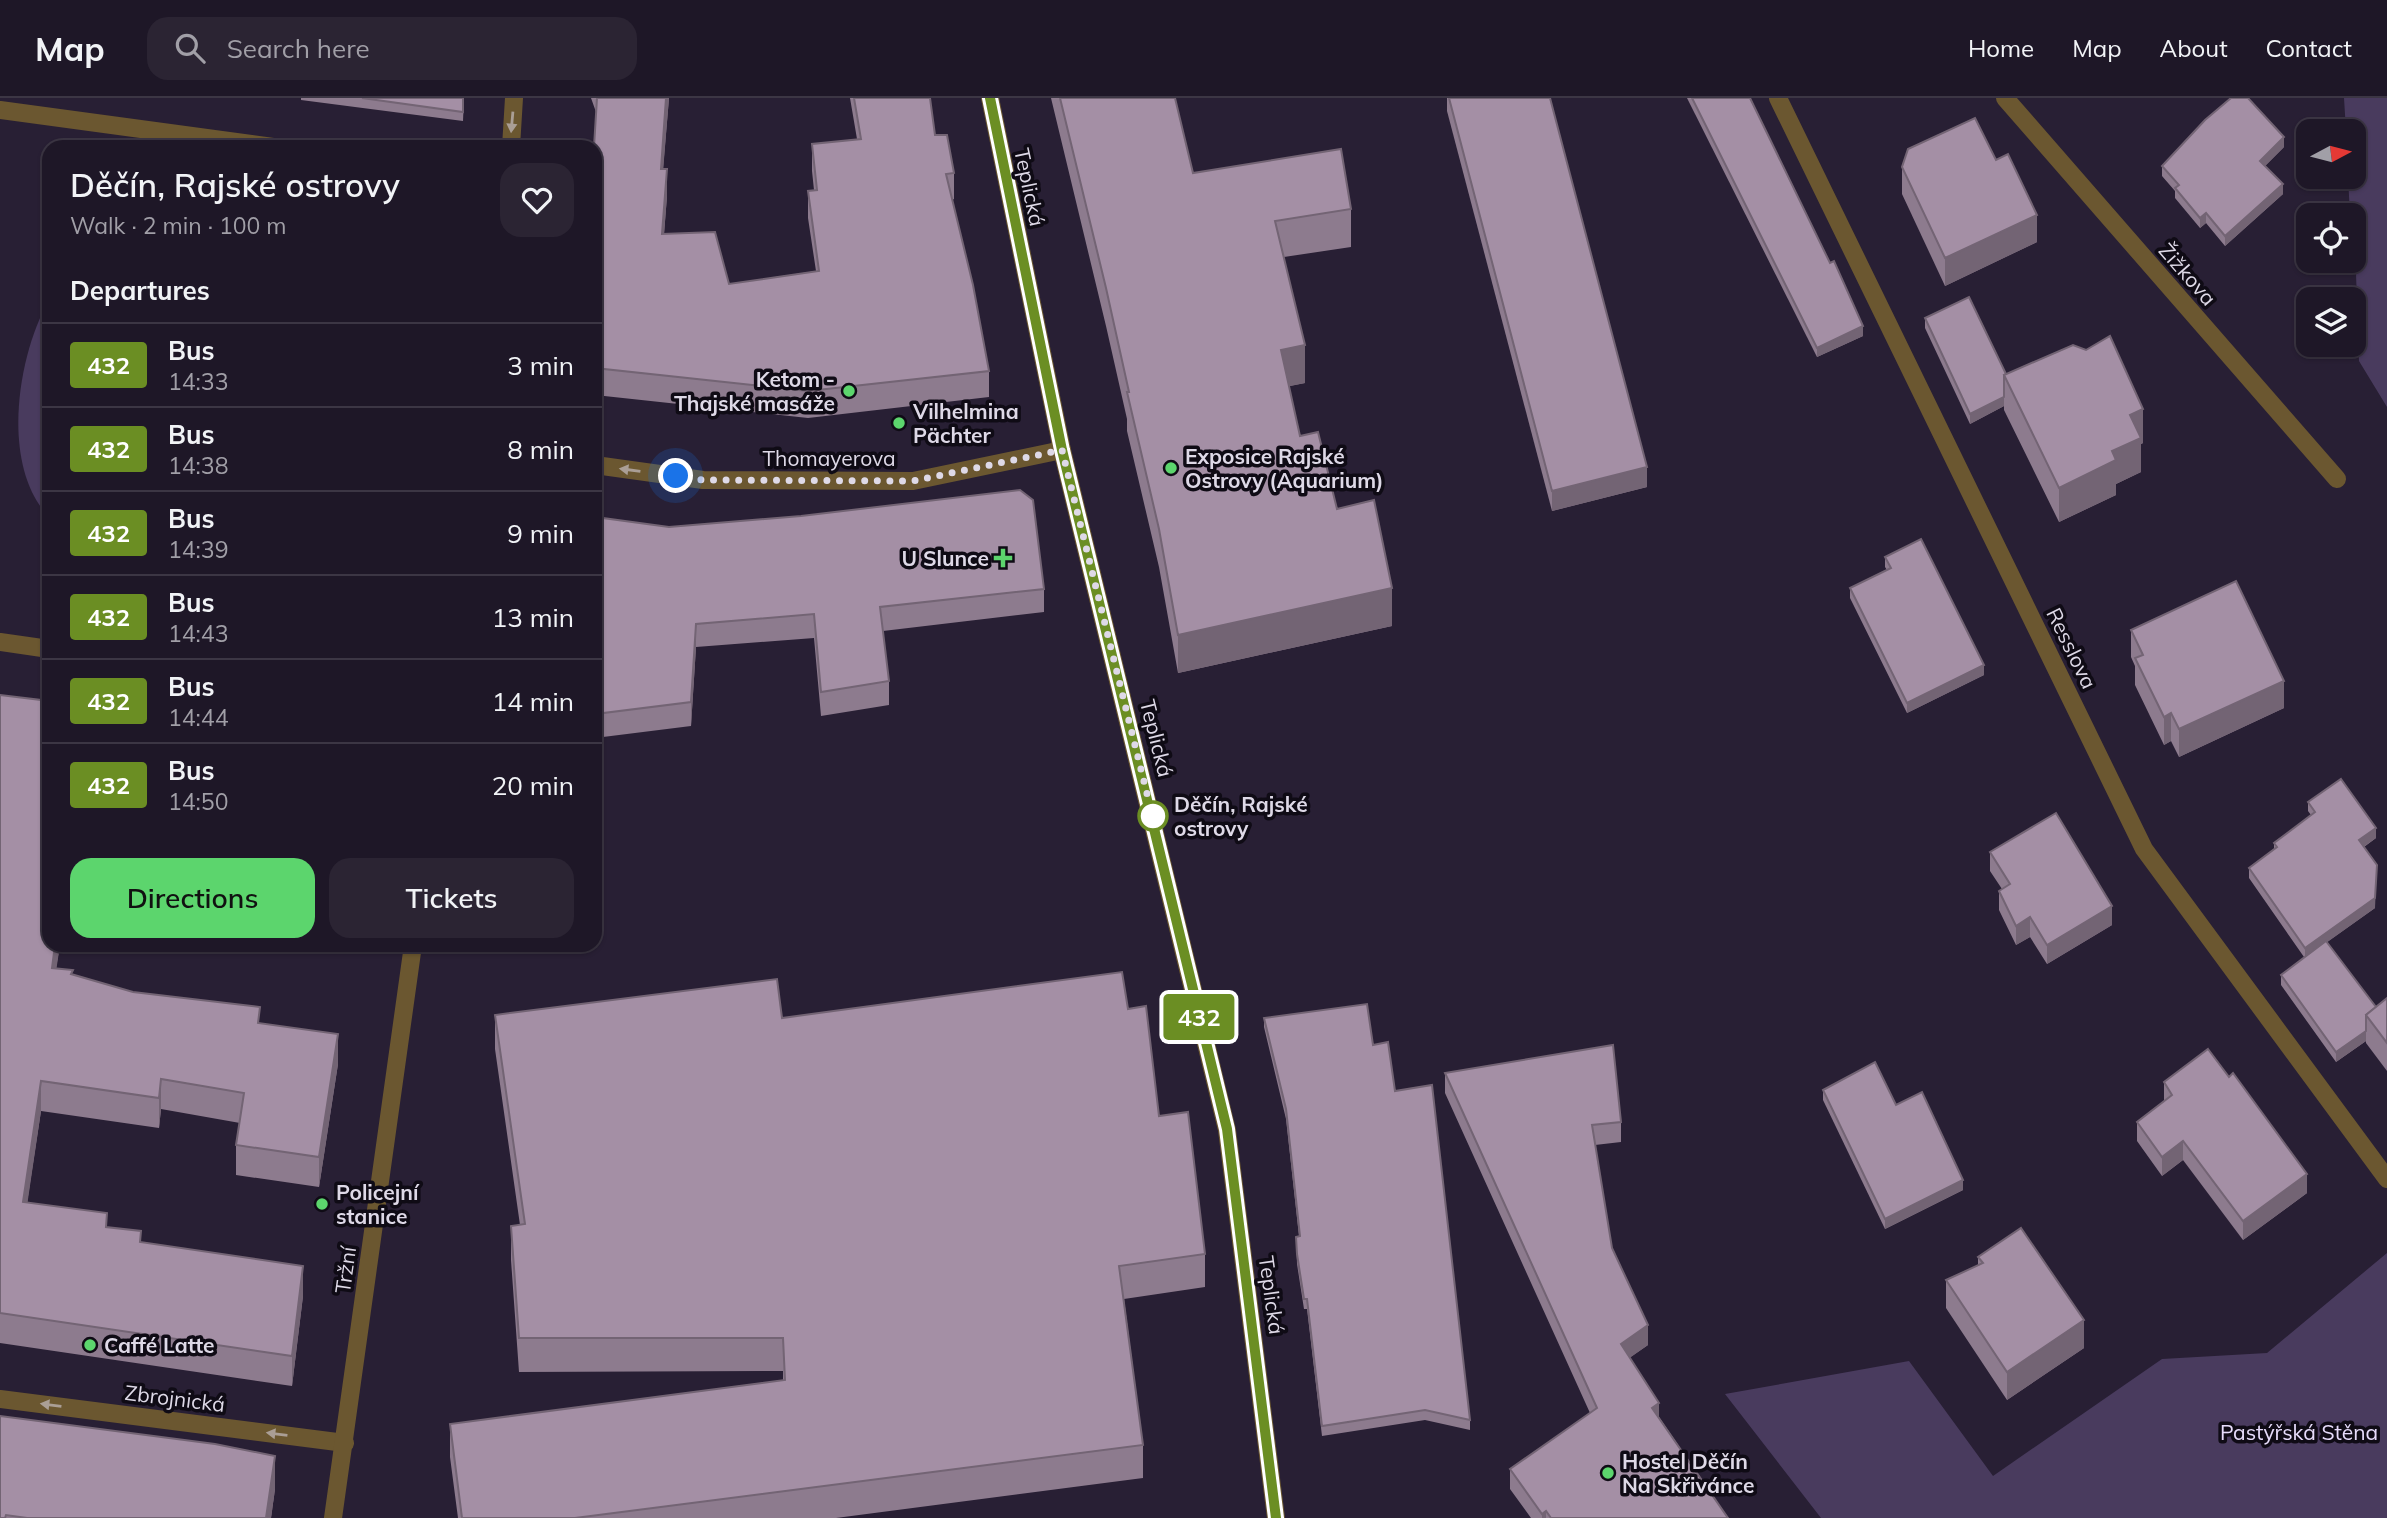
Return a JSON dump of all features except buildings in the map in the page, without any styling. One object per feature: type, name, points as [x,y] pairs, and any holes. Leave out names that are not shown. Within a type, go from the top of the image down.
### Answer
[{"type":"street","points":[[511,140],[514,98]]},
{"type":"street","name":"Teplická","points":[[990,98],[1062,450],[1227,1129],[1276,1518]]},
{"type":"street","name":"Resslova","points":[[1779,98],[2144,849],[2387,1179]]},
{"type":"street","name":"Žižkova","points":[[2005,98],[2337,479]]},
{"type":"street","points":[[0,110],[222,140]]},
{"type":"street","name":"Thomayerova","points":[[602,466],[703,480],[913,481],[1062,450]]},
{"type":"street","points":[[0,642],[42,648]]},
{"type":"street","name":"Tržní","points":[[332,1518],[345,1443],[412,952]]},
{"type":"street","name":"Zbrojnická","points":[[0,1399],[345,1443]]},
{"type":"green space","points":[[2344,98],[2387,98],[2387,407],[2359,361],[2359,357],[2366,357],[2366,287],[2356,287],[2356,273],[2366,273],[2366,203],[2349,203],[2349,189],[2366,189],[2366,119],[2345,119]]},
{"type":"green space","points":[[42,315],[42,507],[34,495],[24,469],[19,441],[22,380]]},
{"type":"green space","name":"Pastýřská Stěna","points":[[2387,1253],[2387,1518],[1821,1518],[1725,1394],[1909,1361],[1993,1476],[2162,1359],[2267,1353]]},
{"type":"bus line","name":"432","points":[[990,98],[1062,450],[1227,1129],[1276,1518]]},
{"type":"place","name":"Ketom - Thajské masáže","points":[[849,391]]},
{"type":"place","name":"Vilhelmina Pächter","points":[[899,423]]},
{"type":"place","name":"Exposice Rajské Ostrovy (Aquarium)","points":[[1171,468]]},
{"type":"place","name":"U Slunce","points":[[1003,558]]},
{"type":"place","name":"Děčín, Rajské ostrovy","points":[[1153,816]]},
{"type":"place","name":"Policejní stanice","points":[[322,1204]]},
{"type":"place","name":"Caffé Latte","points":[[90,1345]]},
{"type":"place","name":"Hostel Děčín Na Skřivánce","points":[[1608,1473]]},
{"type":"route","points":[[676,476],[703,480],[913,481],[1062,450],[1153,816]]}]
